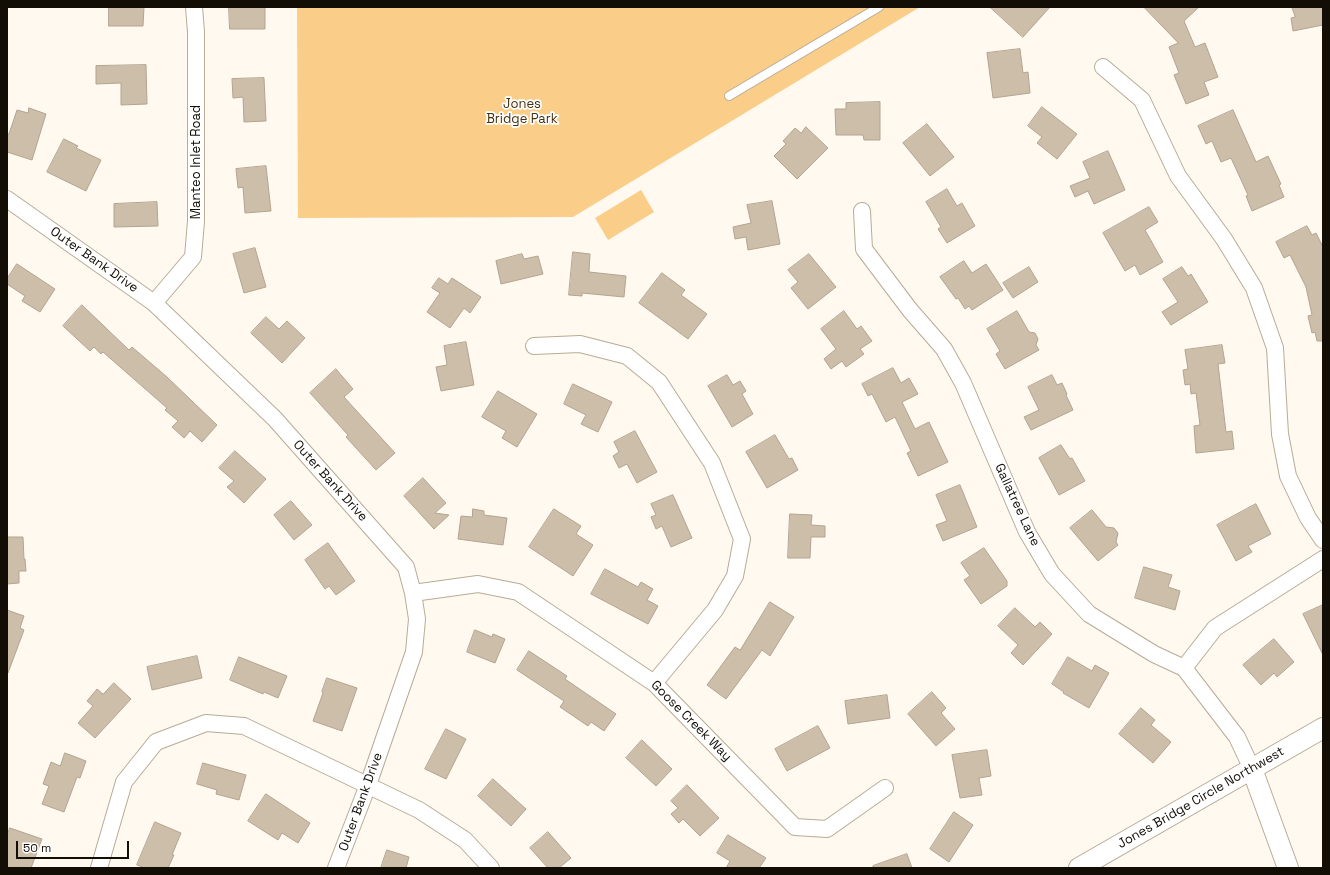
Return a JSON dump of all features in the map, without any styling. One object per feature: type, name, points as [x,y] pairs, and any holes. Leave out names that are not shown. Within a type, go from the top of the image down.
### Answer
[{"type":"street","name":"Manteo Inlet Road","points":[[154,303],[193,257],[196,221],[196,32],[194,7]]},
{"type":"street","points":[[1103,68],[1142,100],[1178,176],[1224,239],[1254,288],[1275,348],[1280,434],[1288,476],[1308,518],[1323,540]]},
{"type":"street","name":"Outer Bank Drive","points":[[7,199],[154,303],[281,425],[406,567],[413,593],[417,619],[414,652],[368,785],[336,868]]},
{"type":"street","name":"Gallatree Lane","points":[[862,211],[864,249],[910,310],[944,349],[963,382],[1026,532],[1052,574],[1089,614],[1154,654],[1184,668],[1237,737],[1252,769]]},
{"type":"street","points":[[534,346],[580,344],[627,356],[659,382],[712,463],[742,539],[735,576],[715,610],[654,683]]},
{"type":"street","points":[[1184,668],[1215,628],[1323,559]]},
{"type":"street","name":"Goose Creek Way","points":[[413,593],[478,584],[518,592],[654,683],[795,827],[828,828],[885,788]]},
{"type":"street","points":[[99,868],[124,782],[156,742],[206,723],[244,726],[419,810],[465,840],[491,868]]},
{"type":"street","name":"Jones Bridge Circle Northwest","points":[[1079,868],[1323,728]]},
{"type":"street","points":[[1252,769],[1288,868]]},
{"type":"lane","points":[[729,96],[879,7]]},
{"type":"green space","name":"Jones Bridge Park","points":[[297,7],[920,7],[573,217],[298,218]]},
{"type":"green space","points":[[641,190],[654,212],[608,240],[595,218]]},
{"type":"building","points":[[109,7],[144,7],[143,26],[109,26]]},
{"type":"building","points":[[229,7],[265,7],[265,29],[230,29]]},
{"type":"building","points":[[990,7],[1050,7],[1023,37]]},
{"type":"building","points":[[1144,7],[1199,7],[1184,21],[1195,47],[1205,43],[1218,77],[1204,82],[1209,95],[1186,104],[1174,75],[1179,73],[1169,47],[1178,43]]},
{"type":"building","points":[[1292,7],[1323,7],[1323,25],[1293,31],[1291,18],[1295,17]]},
{"type":"building","points":[[1020,49],[1023,73],[1028,72],[1030,93],[993,98],[987,53]]},
{"type":"building","points":[[146,65],[147,104],[121,105],[121,83],[96,84],[96,66]]},
{"type":"building","points":[[264,78],[266,121],[244,122],[243,97],[233,98],[232,79]]},
{"type":"building","points":[[880,102],[880,140],[864,140],[863,135],[836,135],[835,109],[846,109],[846,103]]},
{"type":"building","points":[[1042,107],[1077,134],[1057,159],[1037,143],[1042,137],[1028,126]]},
{"type":"building","points":[[29,108],[46,114],[32,160],[7,152],[7,134],[9,134],[17,110],[28,113]]},
{"type":"building","points":[[1233,110],[1256,162],[1268,156],[1281,184],[1279,185],[1284,197],[1252,211],[1246,196],[1248,195],[1231,158],[1221,162],[1212,141],[1206,144],[1198,126]]},
{"type":"building","points":[[927,124],[954,157],[930,176],[903,143]]},
{"type":"building","points":[[806,127],[828,148],[797,179],[774,156],[786,144],[783,141],[795,128],[801,133]]},
{"type":"building","points":[[64,139],[78,146],[76,148],[101,160],[86,191],[47,172]]},
{"type":"building","points":[[1108,151],[1125,190],[1094,204],[1088,191],[1075,197],[1070,186],[1090,178],[1083,162]]},
{"type":"building","points":[[266,166],[271,211],[245,213],[243,187],[238,188],[236,169]]},
{"type":"building","points":[[947,189],[957,206],[962,203],[975,226],[947,243],[938,229],[941,227],[926,202]]},
{"type":"building","points":[[772,201],[780,244],[748,250],[746,237],[735,239],[733,227],[751,223],[747,205]]},
{"type":"building","points":[[157,202],[158,226],[114,227],[114,204]]},
{"type":"building","points":[[1149,207],[1158,222],[1145,230],[1163,262],[1140,275],[1135,265],[1125,271],[1103,233]]},
{"type":"building","points":[[1307,226],[1312,235],[1316,233],[1323,247],[1323,341],[1317,341],[1315,332],[1312,333],[1308,316],[1312,315],[1306,287],[1290,255],[1284,258],[1276,242]]},
{"type":"building","points":[[255,248],[266,287],[244,293],[233,254]]},
{"type":"building","points":[[573,252],[590,254],[589,272],[626,276],[624,297],[582,293],[582,296],[569,295]]},
{"type":"building","points":[[522,254],[524,259],[538,256],[543,274],[501,284],[496,261]]},
{"type":"building","points":[[809,254],[836,287],[808,309],[791,288],[798,282],[788,270]]},
{"type":"building","points":[[964,261],[972,273],[986,264],[1003,290],[972,310],[969,306],[965,309],[958,298],[956,299],[940,277]]},
{"type":"building","points":[[17,264],[55,289],[40,312],[22,301],[25,296],[7,284],[7,279]]},
{"type":"building","points":[[1029,267],[1038,282],[1013,298],[1003,283]]},
{"type":"building","points":[[1182,267],[1188,276],[1191,274],[1208,302],[1171,325],[1162,312],[1178,302],[1163,279]]},
{"type":"building","points":[[662,273],[685,290],[681,295],[707,314],[688,339],[639,303]]},
{"type":"building","points":[[439,278],[448,284],[452,278],[481,297],[470,313],[464,308],[450,328],[427,312],[440,293],[432,288]]},
{"type":"building","points":[[82,305],[129,350],[132,347],[167,377],[217,425],[202,442],[190,431],[184,438],[172,427],[178,421],[165,410],[167,408],[103,352],[101,354],[94,347],[90,351],[63,326]]},
{"type":"building","points":[[844,311],[857,329],[861,326],[872,341],[860,349],[864,354],[846,367],[842,361],[831,369],[824,359],[836,349],[821,329]]},
{"type":"building","points":[[1017,311],[1029,332],[1035,333],[1038,339],[1036,345],[1039,350],[1005,369],[996,354],[1000,351],[987,329]]},
{"type":"building","points":[[266,317],[279,329],[287,321],[305,338],[282,363],[251,333]]},
{"type":"building","points":[[466,342],[474,385],[441,391],[436,367],[447,365],[444,346]]},
{"type":"building","points":[[1222,345],[1225,363],[1218,364],[1226,432],[1232,431],[1234,449],[1196,453],[1194,426],[1200,425],[1196,393],[1191,394],[1190,384],[1185,385],[1183,370],[1188,369],[1185,350]]},
{"type":"building","points":[[893,368],[901,383],[909,378],[918,394],[902,402],[915,429],[929,422],[948,462],[918,476],[907,453],[911,451],[895,417],[886,422],[872,394],[868,396],[862,384]]},
{"type":"building","points":[[336,369],[353,389],[344,397],[395,453],[376,470],[346,437],[348,435],[310,393]]},
{"type":"building","points":[[727,375],[733,385],[740,381],[746,391],[742,394],[753,414],[732,427],[708,386]]},
{"type":"building","points":[[1052,375],[1057,385],[1062,383],[1073,410],[1031,430],[1024,417],[1039,410],[1028,387]]},
{"type":"building","points":[[573,384],[612,402],[598,432],[581,424],[586,415],[564,404]]},
{"type":"building","points":[[498,391],[537,414],[517,447],[502,438],[506,431],[482,417]]},
{"type":"building","points":[[635,431],[657,472],[637,483],[627,464],[619,468],[613,456],[619,452],[614,442]]},
{"type":"building","points":[[775,435],[789,459],[792,458],[798,470],[767,488],[746,452]]},
{"type":"building","points":[[1061,445],[1070,459],[1072,458],[1085,481],[1059,495],[1039,458]]},
{"type":"building","points":[[235,451],[266,479],[244,503],[227,487],[234,481],[219,468]]},
{"type":"building","points":[[423,478],[446,503],[435,513],[449,515],[434,529],[404,496]]},
{"type":"building","points":[[960,485],[977,527],[943,541],[936,525],[947,521],[936,495]]},
{"type":"building","points":[[673,495],[692,538],[671,547],[662,526],[656,529],[651,517],[656,515],[651,504]]},
{"type":"building","points":[[291,501],[312,525],[294,540],[274,515]]},
{"type":"building","points":[[1256,504],[1271,534],[1248,546],[1252,552],[1236,561],[1217,525]]},
{"type":"building","points":[[473,509],[484,511],[484,515],[507,518],[503,545],[458,539],[461,516],[472,517]]},
{"type":"building","points":[[554,509],[581,526],[576,534],[593,545],[573,576],[529,547]]},
{"type":"building","points":[[1092,510],[1106,527],[1114,528],[1118,533],[1116,542],[1118,545],[1098,561],[1070,528]]},
{"type":"building","points":[[790,514],[812,515],[811,525],[825,526],[825,537],[811,537],[810,558],[788,558]]},
{"type":"building","points":[[7,537],[23,537],[26,571],[19,571],[19,583],[7,584]]},
{"type":"building","points":[[328,543],[355,581],[336,595],[329,586],[325,589],[305,560]]},
{"type":"building","points":[[984,548],[1007,581],[1007,586],[981,604],[964,580],[970,576],[961,563]]},
{"type":"building","points":[[1144,567],[1172,575],[1168,587],[1180,591],[1175,610],[1135,598]]},
{"type":"building","points":[[605,569],[638,587],[641,582],[653,589],[647,600],[658,606],[648,624],[591,594]]},
{"type":"building","points":[[770,602],[794,617],[770,656],[762,650],[726,699],[707,685],[735,647],[740,650]]},
{"type":"building","points":[[1323,605],[1323,655],[1303,614]]},
{"type":"building","points":[[1015,608],[1035,627],[1040,622],[1052,634],[1023,665],[1011,653],[1018,645],[998,626]]},
{"type":"building","points":[[7,610],[24,616],[20,628],[24,630],[8,673],[7,672]]},
{"type":"building","points":[[475,630],[492,637],[493,634],[505,639],[495,663],[467,652]]},
{"type":"building","points":[[1274,639],[1294,662],[1277,677],[1274,673],[1261,685],[1243,665]]},
{"type":"building","points":[[529,651],[567,676],[565,679],[616,714],[604,731],[591,722],[588,726],[560,707],[564,701],[517,670]]},
{"type":"building","points":[[197,656],[202,678],[152,690],[147,667]]},
{"type":"building","points":[[239,657],[287,676],[278,698],[264,692],[263,694],[230,680]]},
{"type":"building","points":[[1068,657],[1092,671],[1095,665],[1109,673],[1089,708],[1063,693],[1064,692],[1052,684]]},
{"type":"building","points":[[327,678],[357,688],[342,731],[313,721]]},
{"type":"building","points":[[114,683],[131,699],[95,738],[78,723],[93,706],[87,701],[97,689],[103,694]]},
{"type":"building","points":[[932,692],[946,708],[941,713],[955,729],[936,746],[908,714]]},
{"type":"building","points":[[887,695],[890,718],[848,724],[845,701]]},
{"type":"building","points":[[1141,708],[1155,720],[1151,725],[1171,742],[1153,763],[1119,734]]},
{"type":"building","points":[[818,726],[830,748],[787,771],[775,749]]},
{"type":"building","points":[[446,729],[466,739],[446,779],[425,769]]},
{"type":"building","points":[[642,740],[672,769],[656,786],[626,758]]},
{"type":"building","points":[[987,750],[991,776],[979,778],[982,795],[960,798],[952,755]]},
{"type":"building","points":[[65,753],[86,761],[80,778],[77,777],[64,812],[42,804],[49,786],[43,784],[51,762],[60,766]]},
{"type":"building","points":[[203,763],[246,775],[239,800],[216,794],[217,790],[197,784]]},
{"type":"building","points":[[493,779],[526,809],[511,826],[478,796]]},
{"type":"building","points":[[687,785],[719,818],[700,836],[683,819],[679,823],[671,814],[678,808],[671,801]]},
{"type":"building","points":[[266,794],[310,823],[298,843],[282,833],[278,840],[248,821]]},
{"type":"building","points":[[954,812],[973,825],[949,862],[930,849]]},
{"type":"building","points":[[155,822],[181,833],[168,868],[145,868],[137,865]]},
{"type":"building","points":[[10,828],[42,839],[31,868],[7,868],[7,836]]},
{"type":"building","points":[[548,832],[571,858],[559,868],[548,868],[530,848]]},
{"type":"building","points":[[728,835],[766,858],[759,868],[726,868],[730,861],[717,853]]},
{"type":"building","points":[[387,850],[409,857],[406,868],[381,868]]},
{"type":"building","points":[[907,854],[912,868],[873,868],[873,866]]}]
